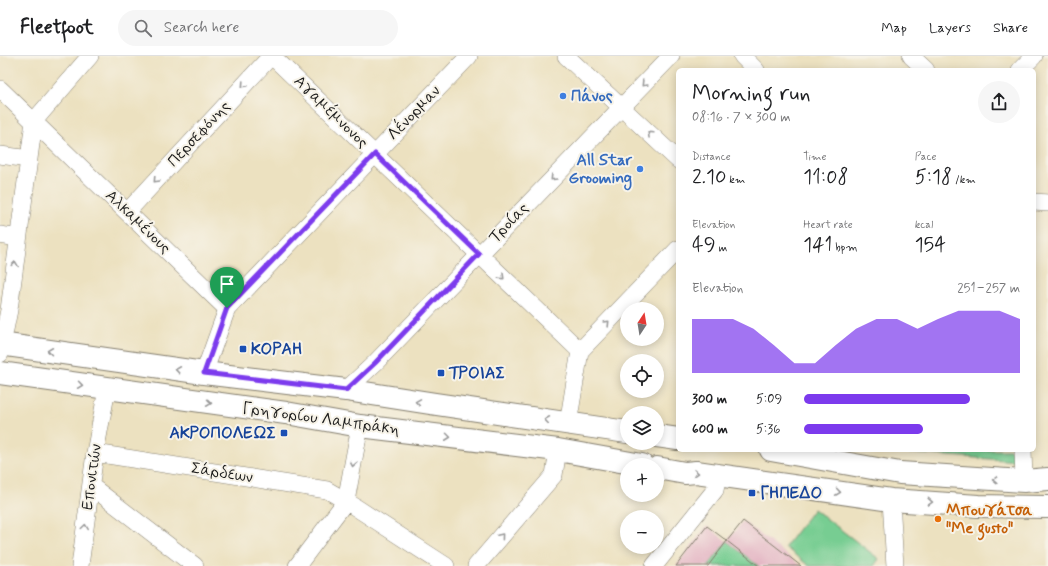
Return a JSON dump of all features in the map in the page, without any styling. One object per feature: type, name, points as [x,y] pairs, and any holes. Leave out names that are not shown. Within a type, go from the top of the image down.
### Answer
[{"type":"main road","name":"Γρηγορίου Λαμπράκη","points":[[1,348],[346,390],[620,431]]},
{"type":"main road","name":"Γρηγορίου Λαμπράκη","points":[[0,373],[286,413],[360,426],[558,450],[620,461]]},
{"type":"main road","points":[[664,437],[676,439]]},
{"type":"main road","points":[[782,452],[900,473],[1024,481],[1048,479]]},
{"type":"main road","points":[[664,469],[696,472],[891,500],[978,506],[1048,507]]},
{"type":"street","points":[[1,348],[8,310],[34,121],[90,56]]},
{"type":"street","name":"Αγαμέμνονος","points":[[272,56],[580,351]]},
{"type":"street","name":"Περσεφόνης","points":[[128,211],[272,56]]},
{"type":"street","name":"Λένορμαν","points":[[227,308],[469,56]]},
{"type":"street","points":[[566,56],[676,158]]},
{"type":"street","name":"Τροίας","points":[[346,390],[375,363],[671,56]]},
{"type":"street","points":[[742,56],[754,68]]},
{"type":"street","points":[[911,56],[924,68]]},
{"type":"street","points":[[1022,68],[1034,56]]},
{"type":"street","name":"Αλκαμένους","points":[[0,89],[227,308]]},
{"type":"street","points":[[0,155],[29,159]]},
{"type":"street","points":[[1036,202],[1048,203]]},
{"type":"street","points":[[0,235],[18,238]]},
{"type":"street","points":[[568,424],[580,351],[676,251]]},
{"type":"street","points":[[204,373],[227,308]]},
{"type":"street","name":"Επονιτών","points":[[80,566],[95,453],[107,389]]},
{"type":"street","points":[[296,566],[346,501],[360,426]]},
{"type":"street","points":[[476,566],[554,475],[558,450]]},
{"type":"street","points":[[1023,452],[1024,481]]},
{"type":"street","name":"Σάρδεων","points":[[95,453],[327,490],[446,566]]},
{"type":"street","points":[[654,566],[715,490],[718,476]]},
{"type":"street","points":[[91,486],[195,566]]},
{"type":"street","points":[[891,500],[895,566]]},
{"type":"green space","points":[[895,452],[1019,452],[1018,461]]},
{"type":"green space","points":[[814,509],[879,559],[874,566],[809,566],[785,547]]},
{"type":"green space","points":[[727,541],[759,566],[708,566]]},
{"type":"building","points":[[743,521],[801,566],[759,566],[727,541]]},
{"type":"building","points":[[707,526],[727,541],[708,566],[676,566]]},
{"type":"place","name":"Πάνος","points":[[563,96]]},
{"type":"place","name":"All Star Grooming","points":[[640,169]]},
{"type":"place","name":"ΚΟΡΑΗ","points":[[243,349]]},
{"type":"place","name":"ΤΡΟΙΑΣ","points":[[441,373]]},
{"type":"place","name":"ΑΚΡΟΠΟΛΕΩΣ","points":[[284,433]]},
{"type":"place","name":"ΓΗΠΕΔΟ","points":[[752,493]]},
{"type":"place","name":"Μπουγάτσα \"Me gusto\"","points":[[938,519]]},
{"type":"route","points":[[375,154],[479,254],[375,363],[346,390],[204,373],[227,308],[375,154]]}]
